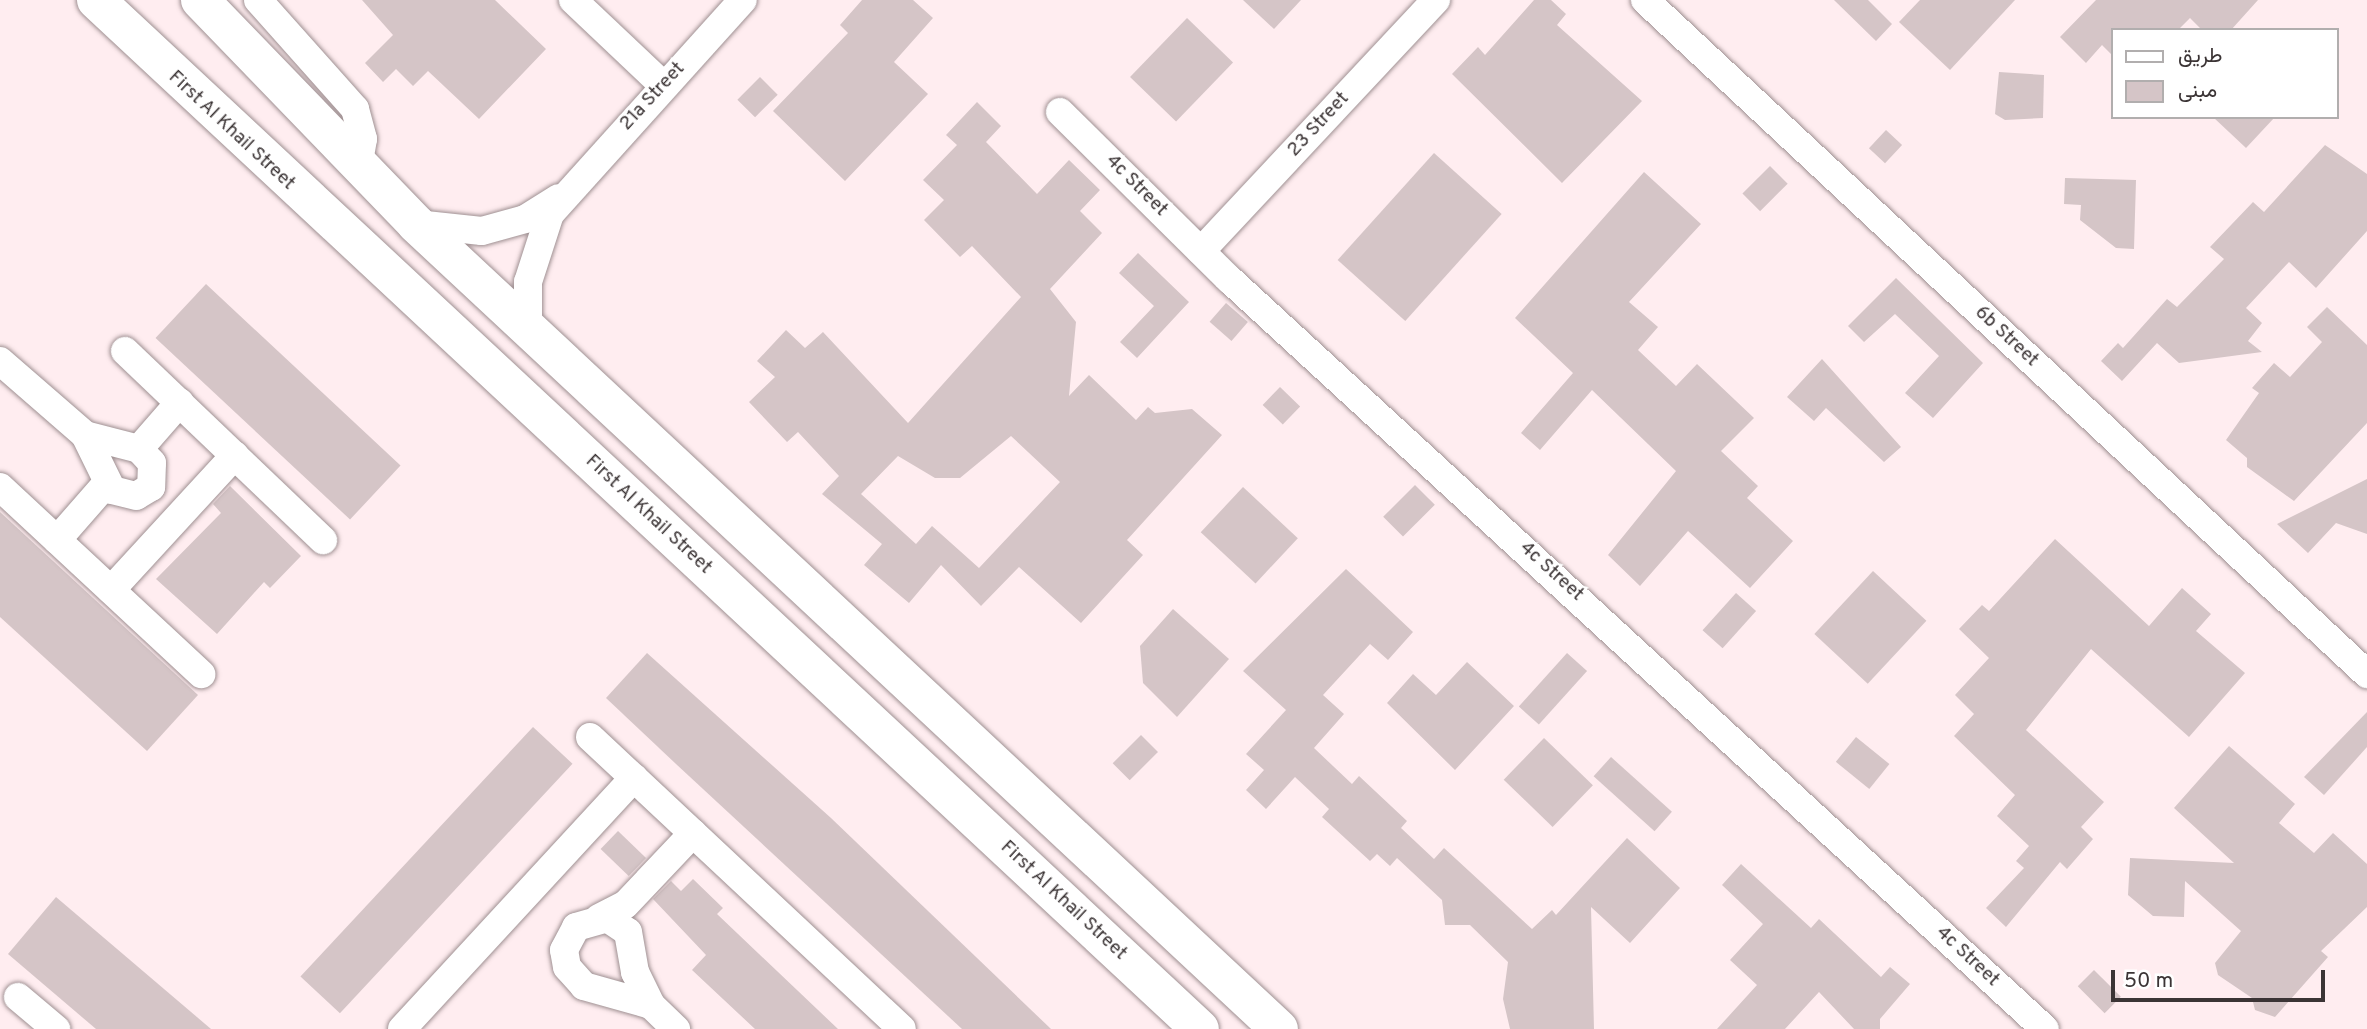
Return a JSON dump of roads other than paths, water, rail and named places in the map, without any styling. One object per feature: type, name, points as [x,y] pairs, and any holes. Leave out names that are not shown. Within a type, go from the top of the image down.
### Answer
[{"type":"main road","name":"First Al Khail Street","points":[[96,0],[1200,1029]]},
{"type":"main road","points":[[201,0],[358,167],[416,224],[1279,1029]]},
{"type":"main road","points":[[753,612],[768,591],[784,593],[906,700],[945,717]]},
{"type":"street","points":[[258,0],[355,109],[363,139],[358,167]]},
{"type":"street","points":[[573,0],[664,86]]},
{"type":"street","name":"21a Street","points":[[528,330],[533,259],[563,195],[743,0]]},
{"type":"street","name":"23 Street","points":[[1202,251],[1436,0]]},
{"type":"street","name":"6b Street","points":[[1645,0],[2367,674]]},
{"type":"street","name":"4c Street","points":[[1060,112],[1202,251],[2045,1029]]},
{"type":"street","name":"21a Street","points":[[416,224],[460,232],[504,227],[563,195]]},
{"type":"street","points":[[125,351],[323,540]]},
{"type":"street","points":[[0,361],[85,435],[106,484],[128,497],[150,487],[152,463],[139,449],[85,435]]},
{"type":"street","points":[[139,449],[180,402]]},
{"type":"street","points":[[111,590],[235,455]]},
{"type":"street","points":[[57,540],[106,484]]},
{"type":"street","points":[[0,487],[201,674]]},
{"type":"street","points":[[590,737],[902,1029]]},
{"type":"street","points":[[402,1029],[634,778]]},
{"type":"street","points":[[651,1005],[584,986],[571,975],[566,942],[576,927],[628,902],[700,840]]},
{"type":"street","points":[[676,1029],[651,1005],[635,972],[628,932],[700,840]]},
{"type":"street","points":[[599,918],[628,932]]},
{"type":"street","points":[[18,997],[56,1029]]}]
